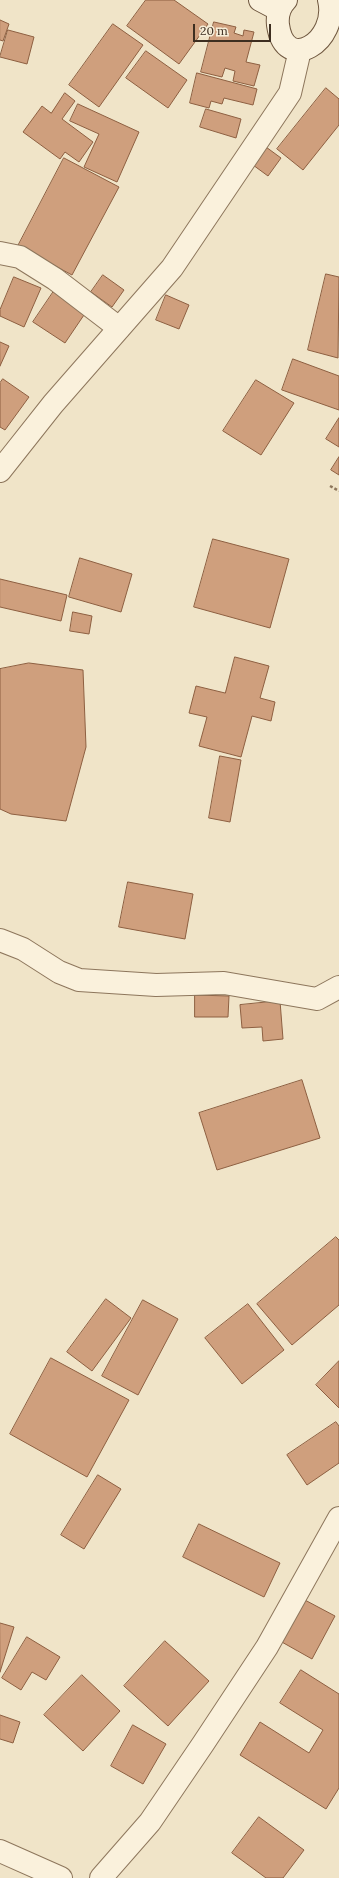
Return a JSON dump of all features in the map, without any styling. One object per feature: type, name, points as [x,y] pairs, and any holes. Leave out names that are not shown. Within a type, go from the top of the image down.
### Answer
[{"type":"street","points":[[275,4],[279,30],[284,39],[291,46],[300,50],[310,51],[320,48],[328,42],[334,34],[337,24],[335,9]]},
{"type":"street","points":[[0,471],[53,404],[172,268],[290,93],[300,50]]},
{"type":"street","points":[[0,253],[20,257],[55,278],[119,328]]},
{"type":"street","points":[[0,940],[24,949],[59,972],[78,980],[156,985],[224,983],[317,999],[339,987]]},
{"type":"street","points":[[101,1878],[150,1822],[208,1738],[267,1647],[339,1518]]},
{"type":"street","points":[[0,1851],[61,1878]]},
{"type":"path","points":[[330,486],[339,491]]},
{"type":"building","points":[[146,0],[174,0],[208,24],[179,64],[127,26]]},
{"type":"building","points":[[0,20],[9,24],[3,41],[0,40]]},
{"type":"building","points":[[214,22],[236,27],[234,33],[243,36],[244,30],[254,32],[246,62],[260,65],[254,86],[233,81],[235,71],[225,68],[222,77],[201,72]]},
{"type":"building","points":[[113,24],[143,45],[99,107],[69,85]]},
{"type":"building","points":[[8,30],[34,37],[27,64],[0,57]]},
{"type":"building","points":[[146,51],[187,80],[168,108],[126,78]]},
{"type":"building","points":[[197,73],[257,89],[253,105],[224,98],[222,104],[211,101],[209,108],[190,103]]},
{"type":"building","points":[[326,88],[339,99],[339,125],[303,170],[277,149]]},
{"type":"building","points":[[65,93],[75,101],[62,119],[93,142],[79,162],[65,152],[60,159],[23,132],[42,106],[51,113]]},
{"type":"building","points":[[78,104],[139,132],[117,182],[84,167],[99,134],[70,121]]},
{"type":"building","points":[[206,109],[241,119],[236,138],[200,127]]},
{"type":"building","points":[[266,147],[281,158],[268,176],[253,165]]},
{"type":"building","points":[[64,158],[119,187],[72,275],[18,246]]},
{"type":"building","points":[[326,274],[339,277],[338,358],[308,350]]},
{"type":"building","points":[[103,275],[124,290],[112,307],[91,292]]},
{"type":"building","points":[[14,277],[41,288],[24,327],[0,316],[0,310]]},
{"type":"building","points":[[54,291],[86,312],[65,343],[33,322]]},
{"type":"building","points":[[166,295],[189,305],[179,329],[156,320]]},
{"type":"building","points":[[0,342],[9,346],[0,366]]},
{"type":"building","points":[[293,359],[339,376],[339,410],[282,390]]},
{"type":"building","points":[[3,379],[29,397],[5,430],[0,427],[0,383]]},
{"type":"building","points":[[256,380],[294,403],[261,455],[223,431]]},
{"type":"building","points":[[339,418],[339,447],[326,439]]},
{"type":"building","points":[[339,457],[339,475],[331,470]]},
{"type":"building","points":[[213,539],[289,559],[270,628],[194,607]]},
{"type":"building","points":[[80,558],[132,574],[121,612],[69,597]]},
{"type":"building","points":[[0,579],[67,595],[61,621],[0,607]]},
{"type":"building","points":[[73,612],[92,616],[89,634],[70,631]]},
{"type":"building","points":[[235,657],[269,666],[260,698],[275,702],[271,721],[252,716],[241,757],[199,746],[207,717],[189,713],[196,686],[225,693]]},
{"type":"building","points":[[29,663],[83,670],[86,747],[66,821],[11,814],[0,809],[0,669]]},
{"type":"building","points":[[220,756],[241,760],[230,822],[209,818]]},
{"type":"building","points":[[128,882],[193,894],[185,939],[119,927]]},
{"type":"building","points":[[195,995],[229,996],[228,1017],[195,1017]]},
{"type":"building","points":[[280,1001],[283,1039],[263,1041],[262,1027],[242,1028],[240,1005]]},
{"type":"building","points":[[302,1080],[320,1138],[217,1170],[199,1113]]},
{"type":"building","points":[[336,1237],[339,1240],[339,1305],[292,1345],[257,1304]]},
{"type":"building","points":[[106,1299],[131,1318],[92,1371],[67,1352]]},
{"type":"building","points":[[143,1300],[178,1319],[138,1395],[102,1376]]},
{"type":"building","points":[[248,1304],[284,1350],[242,1384],[205,1338]]},
{"type":"building","points":[[51,1358],[129,1400],[87,1477],[10,1434]]},
{"type":"building","points":[[339,1361],[339,1408],[316,1385]]},
{"type":"building","points":[[336,1422],[339,1426],[339,1463],[307,1485],[287,1455]]},
{"type":"building","points":[[98,1475],[121,1489],[84,1549],[61,1535]]},
{"type":"building","points":[[199,1524],[280,1563],[264,1597],[183,1557]]},
{"type":"building","points":[[303,1599],[335,1616],[312,1659],[280,1641]]},
{"type":"building","points":[[0,1623],[14,1627],[0,1672]]},
{"type":"building","points":[[27,1637],[60,1657],[46,1680],[32,1672],[21,1690],[2,1678]]},
{"type":"building","points":[[165,1641],[209,1681],[168,1726],[124,1686]]},
{"type":"building","points":[[301,1670],[339,1694],[339,1788],[326,1809],[240,1755],[260,1722],[309,1753],[323,1730],[280,1703]]},
{"type":"building","points":[[82,1675],[120,1711],[83,1751],[44,1715]]},
{"type":"building","points":[[0,1715],[20,1722],[13,1743],[0,1739]]},
{"type":"building","points":[[133,1725],[166,1744],[143,1784],[111,1766]]},
{"type":"building","points":[[259,1817],[304,1850],[283,1878],[266,1878],[232,1853]]}]
